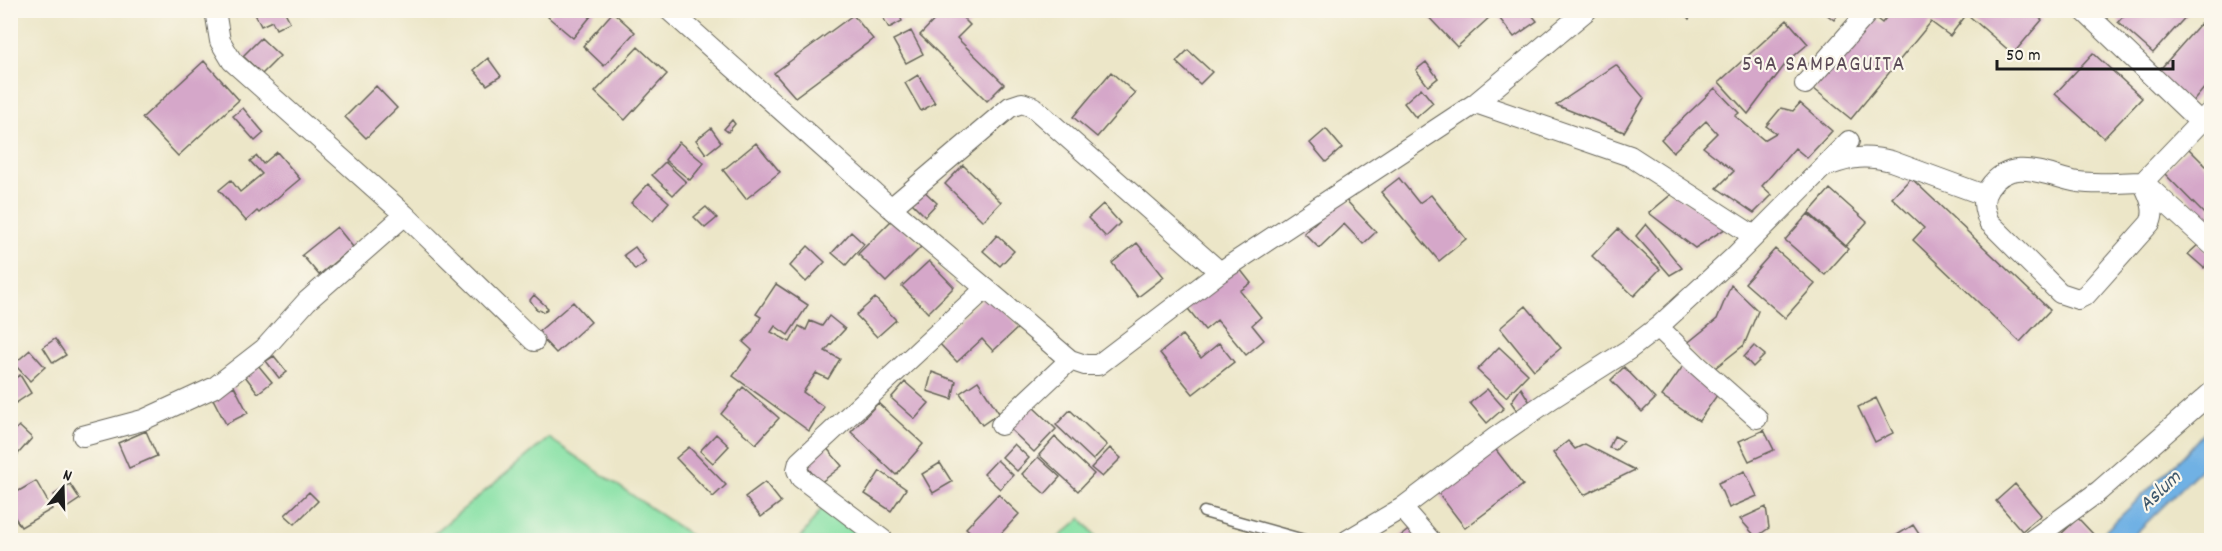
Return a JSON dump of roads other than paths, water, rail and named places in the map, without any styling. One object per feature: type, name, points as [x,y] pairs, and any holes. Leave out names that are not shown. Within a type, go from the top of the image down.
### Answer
[{"type":"street","points":[[215,10],[220,41],[232,61],[405,215],[534,341]]},
{"type":"street","points":[[669,10],[985,289],[1070,360],[1085,365],[1098,364],[1220,272],[1476,103],[1587,10]]},
{"type":"street","points":[[1805,84],[1870,10]]},
{"type":"street","points":[[2083,10],[2206,116],[2143,182]]},
{"type":"street","points":[[891,208],[1010,107],[1022,103],[1033,107],[1220,272]]},
{"type":"street","points":[[1476,103],[1630,156],[1754,236]]},
{"type":"street","points":[[1348,540],[1402,508],[1496,436],[1628,350],[1658,327],[1734,257],[1849,141]]},
{"type":"street","points":[[1822,168],[1850,158],[1877,158],[1984,195]]},
{"type":"street","points":[[2143,182],[2152,206],[2153,218],[2086,295],[2078,299],[2060,293],[1989,222],[1984,207],[1984,195],[1995,178],[2013,170],[2039,171],[2078,182],[2143,182],[2211,245]]},
{"type":"street","points":[[82,436],[143,420],[215,387],[264,349],[307,300],[405,215]]},
{"type":"street","points":[[2150,223],[2169,219],[2190,225]]},
{"type":"street","points":[[883,540],[801,478],[797,470],[799,462],[985,289]]},
{"type":"street","points":[[1658,327],[1696,364],[1757,417]]},
{"type":"street","points":[[1001,425],[1070,360]]},
{"type":"street","points":[[2032,540],[2099,491],[2211,392]]},
{"type":"street","points":[[1402,508],[1430,540]]},
{"type":"lane","points":[[1204,512],[1304,540]]},
{"type":"water","name":"Aslum","points":[[2211,424],[2211,455],[2197,473],[2129,540],[2096,540],[2184,455]]},
{"type":"district","name":"59A SAMPAGUITA","points":[[1824,65]]}]
